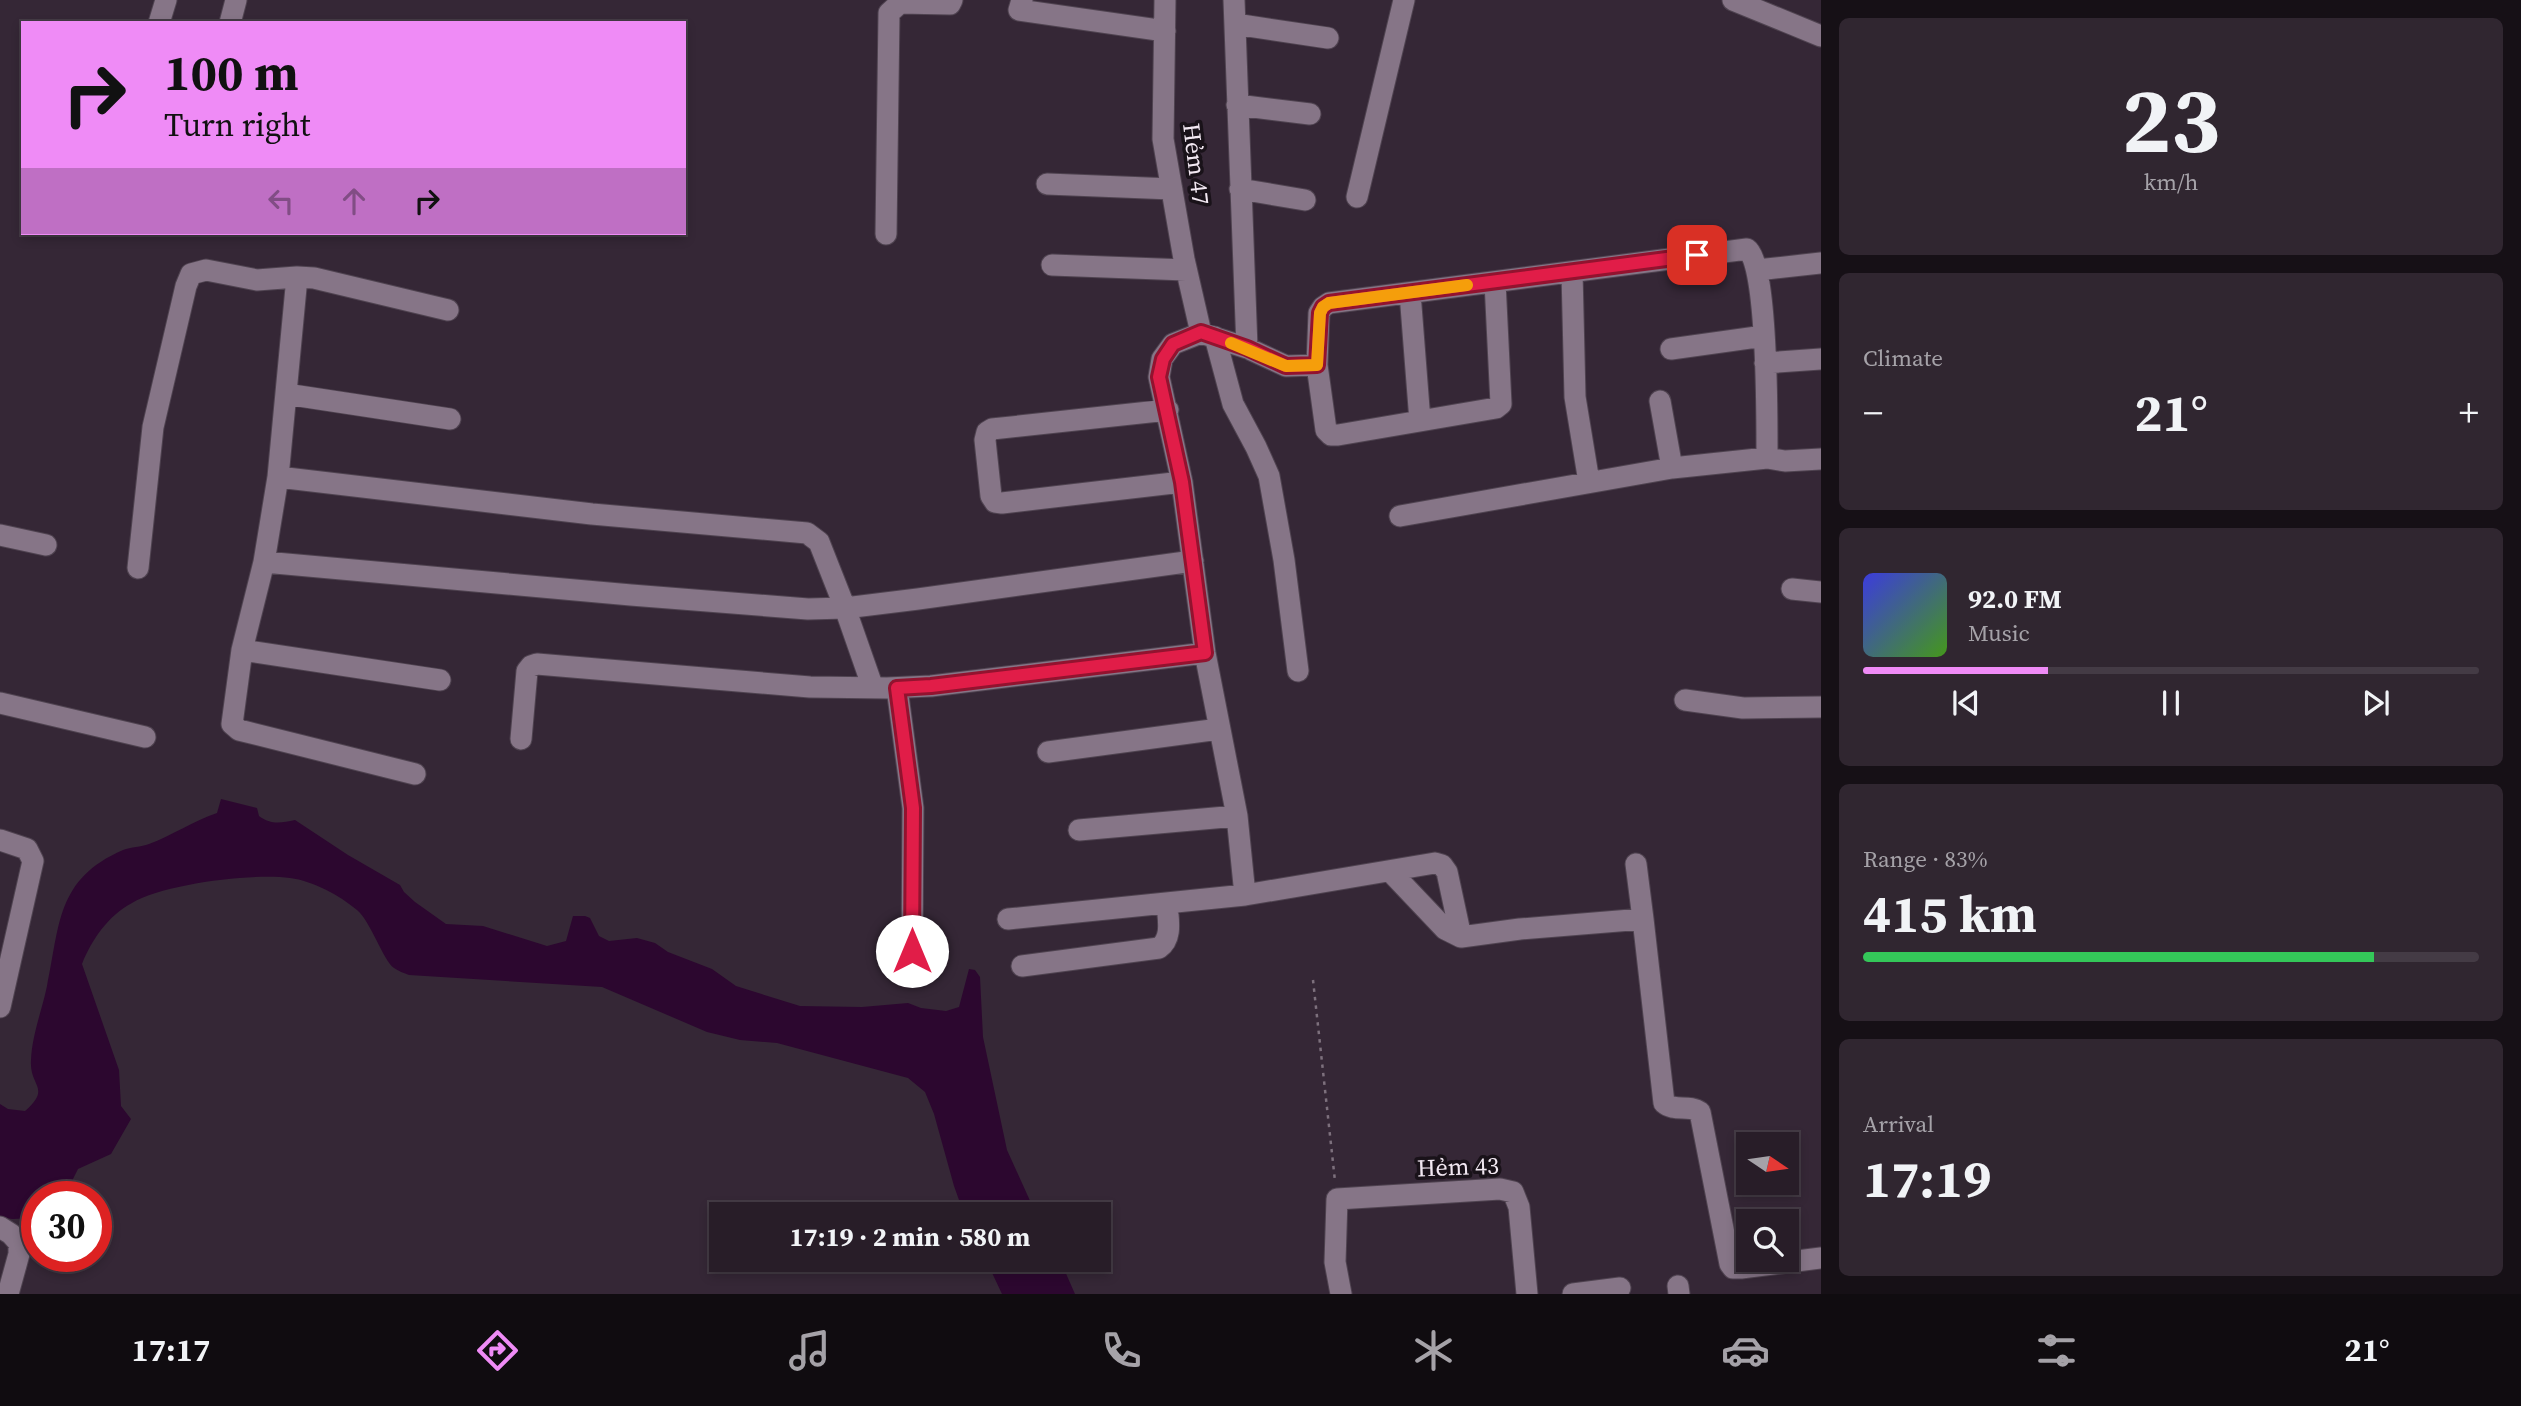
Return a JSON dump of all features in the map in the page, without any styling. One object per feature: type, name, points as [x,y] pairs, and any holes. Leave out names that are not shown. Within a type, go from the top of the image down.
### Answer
[{"type":"street","points":[[160,21],[166,0]]},
{"type":"street","points":[[231,21],[236,0]]},
{"type":"street","points":[[886,234],[889,13],[900,3],[950,4],[952,0]]},
{"type":"street","points":[[1022,0],[1019,10],[1165,31]]},
{"type":"street","name":"Hẻm 47","points":[[1166,0],[1163,139],[1186,270],[1233,404],[1269,475],[1284,560],[1298,671]]},
{"type":"street","points":[[1234,0],[1247,348]]},
{"type":"street","points":[[1357,197],[1404,0]]},
{"type":"street","points":[[1733,0],[1821,36]]},
{"type":"street","points":[[1235,24],[1328,38]]},
{"type":"street","points":[[1237,105],[1310,114]]},
{"type":"street","points":[[1047,184],[1172,189]]},
{"type":"street","points":[[1240,188],[1305,200]]},
{"type":"street","points":[[1495,282],[1501,404],[1496,408],[1338,435],[1331,435],[1326,430],[1317,365],[1320,313],[1329,303],[1747,248],[1753,253],[1757,270],[1764,335],[1767,458]]},
{"type":"street","points":[[1757,270],[1821,263]]},
{"type":"street","points":[[1052,265],[1186,270]]},
{"type":"street","points":[[138,568],[153,427],[191,274],[206,271],[257,280],[297,276],[314,278],[448,310]]},
{"type":"street","points":[[1572,272],[1576,397],[1589,482]]},
{"type":"street","points":[[297,276],[278,477],[264,562],[242,650],[233,724],[239,730],[415,774]]},
{"type":"street","points":[[1410,293],[1420,421]]},
{"type":"street","points":[[1245,895],[1237,816],[1205,653],[1182,482],[1159,377],[1163,359],[1173,344],[1208,335],[1247,348],[1286,366],[1317,365]]},
{"type":"street","points":[[1671,349],[1764,335]]},
{"type":"street","points":[[1765,363],[1821,359]]},
{"type":"street","points":[[286,394],[450,419]]},
{"type":"street","points":[[1660,401],[1672,468]]},
{"type":"street","points":[[1168,410],[992,429],[987,432],[985,440],[991,496],[995,502],[1002,503],[1182,482]]},
{"type":"street","points":[[1400,516],[1672,468],[1746,458],[1786,461],[1821,459]]},
{"type":"street","points":[[278,477],[592,513],[807,533],[819,542],[873,688]]},
{"type":"street","points":[[0,535],[46,545]]},
{"type":"street","points":[[264,562],[631,595],[808,608],[845,608],[1193,561]]},
{"type":"street","points":[[1792,589],[1821,592]]},
{"type":"street","points":[[242,650],[440,680]]},
{"type":"street","points":[[521,739],[527,671],[537,664],[810,687],[901,688],[1205,653]]},
{"type":"street","points":[[901,688],[913,808],[912,951]]},
{"type":"street","points":[[1685,700],[1743,708],[1821,707]]},
{"type":"street","points":[[0,703],[145,737]]},
{"type":"street","points":[[1048,752],[1219,729]]},
{"type":"street","points":[[1079,830],[1237,816]]},
{"type":"street","points":[[0,840],[27,849],[31,852],[33,862],[0,1007]]},
{"type":"street","points":[[1008,919],[1245,895],[1435,863],[1442,865],[1447,872],[1461,937]]},
{"type":"street","points":[[1636,864],[1664,1103],[1671,1108],[1689,1108],[1700,1112],[1730,1264],[1733,1268],[1741,1268],[1821,1258]]},
{"type":"street","points":[[1390,871],[1445,929],[1461,937],[1520,929],[1643,919]]},
{"type":"street","points":[[1022,966],[1160,948],[1168,937],[1167,903]]},
{"type":"street","name":"Hẻm 43","points":[[1340,1199],[1500,1189],[1513,1192],[1519,1207],[1527,1294]]},
{"type":"street","points":[[1340,1199],[1335,1262],[1341,1294]]},
{"type":"street","points":[[0,1227],[19,1243],[19,1254],[8,1294]]},
{"type":"street","points":[[1573,1294],[1620,1288]]},
{"type":"path","points":[[1314,980],[1340,1199]]},
{"type":"shaded area","points":[[221,799],[257,808],[259,816],[268,821],[295,820],[400,885],[415,902],[446,924],[483,926],[547,946],[566,941],[573,916],[585,916],[590,918],[599,936],[609,941],[637,938],[655,943],[668,952],[712,969],[736,986],[800,1006],[862,1007],[908,1003],[921,1008],[946,1011],[959,1007],[969,969],[975,970],[980,977],[983,1037],[1007,1150],[1031,1202],[960,1202],[925,1092],[908,1078],[777,1043],[740,1040],[707,1032],[602,987],[409,975],[390,964],[367,923],[350,904],[308,882],[290,878],[254,877],[186,885],[146,896],[115,914],[102,929],[82,964],[119,1070],[121,1106],[131,1119],[111,1154],[78,1169],[72,1181],[21,1181],[21,1219],[0,1217],[0,1104],[8,1109],[25,1111],[37,1097],[38,1091],[31,1069],[33,1041],[59,924],[73,890],[85,875],[101,862],[123,850],[146,845],[217,813]]},
{"type":"shaded area","points":[[992,1272],[1065,1272],[1075,1294],[1002,1294]]},
{"type":"slow traffic","points":[[1231,343],[1286,366],[1317,365],[1320,313],[1329,303],[1467,285]]},
{"type":"route","points":[[912,951],[913,808],[897,688],[1205,653],[1182,482],[1159,377],[1163,359],[1173,344],[1201,332],[1247,348],[1286,366],[1317,365],[1320,313],[1329,303],[1697,255]]}]
